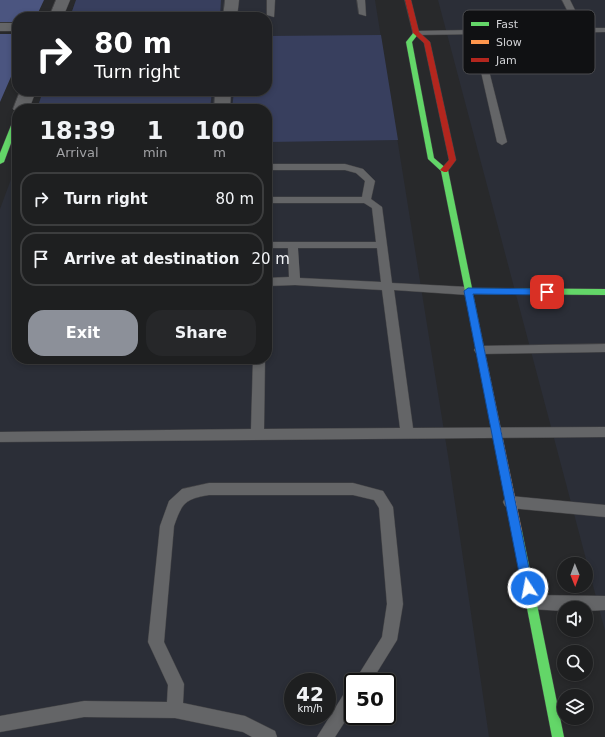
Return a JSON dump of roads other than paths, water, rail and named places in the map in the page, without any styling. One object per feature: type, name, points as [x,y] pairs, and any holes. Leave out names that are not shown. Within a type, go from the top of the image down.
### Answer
[{"type":"main road","points":[[408,0],[416,33],[427,42],[453,160],[444,170]]},
{"type":"main road","points":[[416,33],[409,42],[430,152],[432,159],[444,170],[558,737]]},
{"type":"main road","points":[[0,162],[12,131]]},
{"type":"main road","points":[[468,291],[605,292]]},
{"type":"street","points":[[58,12],[63,0]]},
{"type":"street","points":[[231,12],[232,0]]},
{"type":"street","points":[[0,27],[12,27]]},
{"type":"lane","points":[[271,0],[271,12]]},
{"type":"lane","points":[[361,0],[363,14]]},
{"type":"lane","points":[[566,0],[571,10]]},
{"type":"lane","points":[[416,33],[463,32]]},
{"type":"lane","points":[[485,74],[502,142]]},
{"type":"lane","points":[[272,167],[345,167],[358,170],[366,174],[370,181],[366,200]]},
{"type":"lane","points":[[272,200],[366,200],[377,207],[407,434]]},
{"type":"lane","points":[[272,245],[382,244]]},
{"type":"lane","points":[[293,245],[294,281]]},
{"type":"lane","points":[[272,282],[294,281],[468,291]]},
{"type":"lane","points":[[480,350],[605,348]]},
{"type":"lane","points":[[257,434],[259,364]]},
{"type":"lane","points":[[0,437],[605,432]]},
{"type":"lane","points":[[175,710],[176,684],[163,660],[156,642],[167,526],[174,505],[187,493],[209,489],[353,489],[378,495],[386,507],[395,604],[389,640],[368,673]]},
{"type":"lane","points":[[510,502],[605,511]]},
{"type":"lane","points":[[530,602],[576,604],[605,603]]},
{"type":"lane","points":[[325,737],[344,708]]},
{"type":"lane","points":[[0,724],[84,709],[175,710],[244,724],[269,737]]}]
